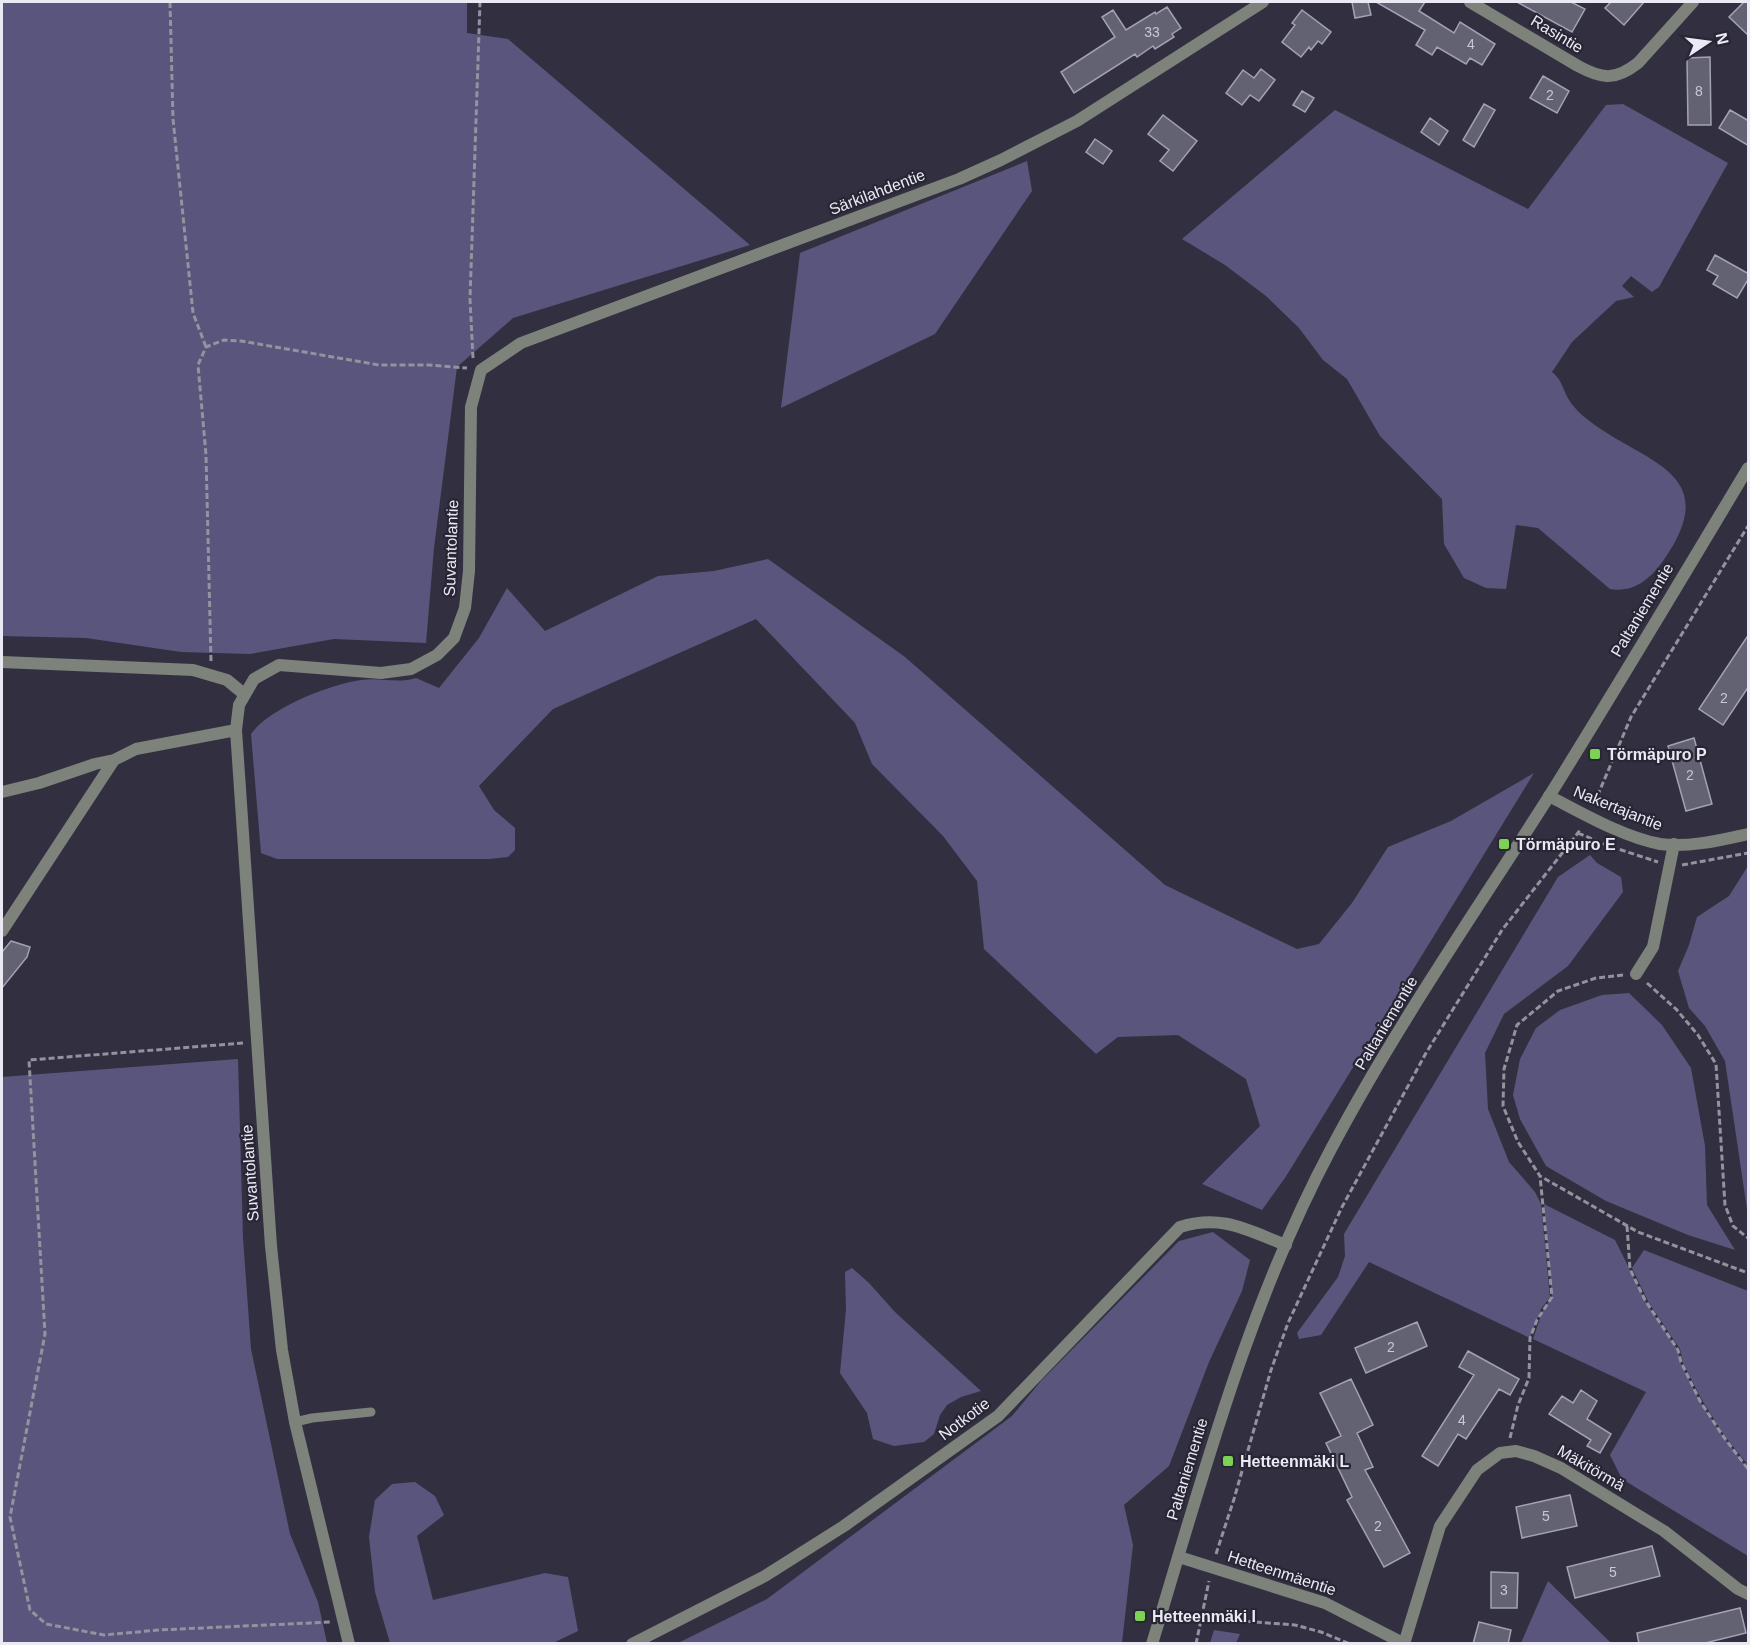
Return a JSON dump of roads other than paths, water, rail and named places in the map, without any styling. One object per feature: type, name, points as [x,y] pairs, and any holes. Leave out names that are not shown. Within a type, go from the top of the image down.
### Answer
[{"type":"street","name":"Särkilahdentie","points":[[481,370],[521,343],[959,179],[1001,160],[1077,121],[1263,2]]},
{"type":"street","name":"Rasintie","points":[[1470,2],[1596,76],[1606,77],[1628,71],[1638,63],[1694,2]]},
{"type":"street","name":"Suvantolantie","points":[[350,1644],[295,1422],[280,1338],[271,1246],[236,730],[239,705],[244,694],[254,679],[279,664],[381,673],[411,669],[436,655],[454,638],[465,608],[467,590],[471,407],[481,370]]},
{"type":"street","name":"Paltaniementie","points":[[1152,1644],[1213,1439],[1247,1341],[1286,1245],[1330,1150],[1374,1074],[1468,921],[1549,796],[1749,468]]},
{"type":"street","points":[[2,662],[193,670],[226,680],[244,694]]},
{"type":"street","points":[[2,792],[114,760],[136,748],[236,730]]},
{"type":"street","points":[[2,931],[114,760]]},
{"type":"street","name":"Nakertajantie","points":[[1549,796],[1588,816],[1661,844],[1695,843],[1749,834]]},
{"type":"street","points":[[1636,974],[1653,947],[1674,844]]},
{"type":"street","name":"Notkotie","points":[[632,1644],[765,1576],[844,1527],[998,1416],[1180,1227],[1195,1222],[1214,1221],[1237,1226],[1286,1245]]},
{"type":"street","name":"Mäkitörmä","points":[[1404,1643],[1440,1526],[1477,1470],[1500,1453],[1516,1451],[1561,1468],[1664,1531],[1738,1589],[1749,1594]]},
{"type":"street","name":"Hetteenmäentie","points":[[1179,1557],[1325,1603],[1404,1643]]},
{"type":"lane","points":[[295,1422],[371,1412]]},
{"type":"place","name":"Törmäpuro P","points":[[1595,754]]},
{"type":"place","name":"Törmäpuro E","points":[[1504,844]]},
{"type":"place","name":"Hetteenmäki L","points":[[1228,1461]]},
{"type":"place","name":"Hetteenmäki I","points":[[1140,1616]]}]
